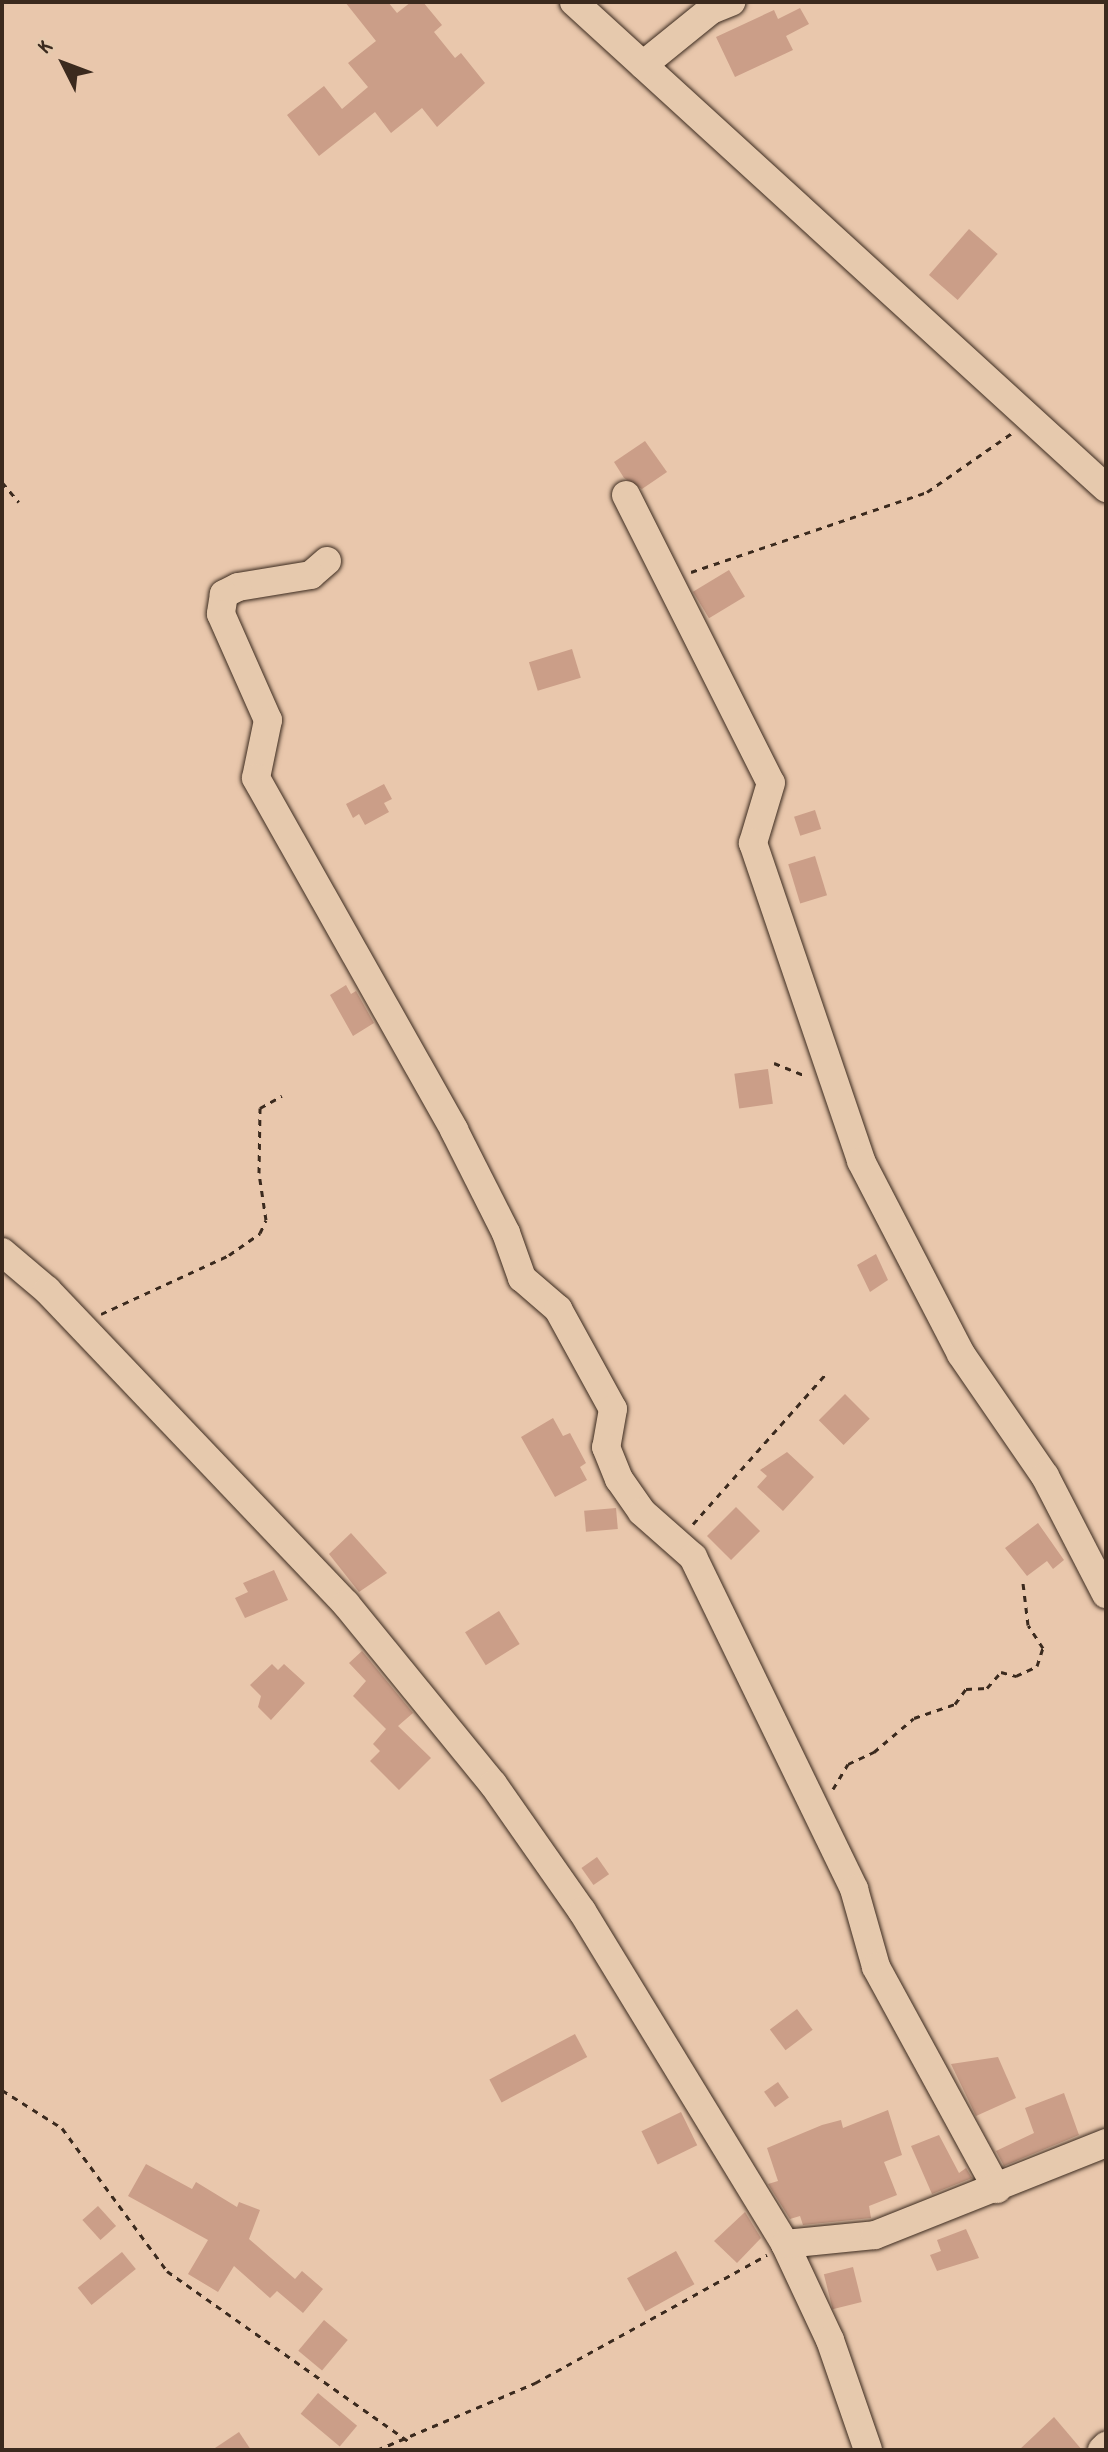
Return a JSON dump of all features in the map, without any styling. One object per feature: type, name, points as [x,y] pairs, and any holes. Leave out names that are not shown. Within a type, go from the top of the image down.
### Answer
[{"type":"street","points":[[574,2],[1106,488]]},
{"type":"street","points":[[643,65],[711,10],[731,2]]},
{"type":"street","points":[[626,495],[771,783],[753,843],[861,1161],[961,1354],[1045,1476],[1106,1594]]},
{"type":"street","points":[[327,561],[311,575],[238,587],[224,594],[221,614],[268,720],[256,778],[454,1130],[522,1278],[558,1309],[613,1409],[606,1447],[619,1479],[675,1545],[693,1557],[854,1889],[876,1967],[997,2189]]},
{"type":"street","points":[[2,1252],[79,1325],[423,1693],[582,1911],[785,2244],[830,2340],[868,2450]]},
{"type":"street","points":[[785,2244],[875,2235],[997,2189],[1106,2143]]},
{"type":"path","points":[[669,579],[927,492],[1030,420]]},
{"type":"path","points":[[2,482],[19,502]]},
{"type":"path","points":[[774,1063],[794,1067],[815,1081],[835,1083]]},
{"type":"path","points":[[79,1325],[229,1255],[260,1233],[266,1220],[259,1173],[260,1108],[282,1096]]},
{"type":"path","points":[[675,1545],[825,1375]]},
{"type":"path","points":[[813,1801],[825,1798],[848,1764],[874,1752],[914,1718],[955,1704],[966,1689],[987,1688],[1001,1672],[1016,1676],[1037,1666],[1043,1648],[1028,1625],[1023,1583]]},
{"type":"path","points":[[2,2090],[62,2128],[167,2271],[231,2320],[408,2441]]},
{"type":"path","points":[[377,2450],[408,2441],[535,2383],[785,2244]]},
{"type":"building","points":[[345,2],[388,2],[397,13],[411,2],[423,2],[442,25],[434,32],[455,58],[461,53],[485,83],[437,127],[422,108],[391,133],[375,112],[319,156],[287,115],[324,86],[342,109],[368,87],[348,63],[376,41]]},
{"type":"building","points":[[800,8],[809,24],[786,36],[793,50],[735,77],[716,37],[774,10],[778,19]]},
{"type":"building","points":[[969,229],[998,254],[958,300],[929,275]]},
{"type":"building","points":[[645,441],[667,472],[642,489],[624,478],[614,462]]},
{"type":"building","points":[[729,570],[745,597],[709,618],[693,592]]},
{"type":"building","points":[[572,649],[581,678],[538,691],[529,662]]},
{"type":"building","points":[[384,784],[392,799],[384,803],[389,812],[365,825],[359,814],[353,818],[346,804]]},
{"type":"building","points":[[815,810],[821,829],[800,836],[794,817]]},
{"type":"building","points":[[815,856],[827,895],[800,903],[788,864]]},
{"type":"building","points":[[346,985],[351,994],[356,991],[374,1023],[353,1036],[330,995]]},
{"type":"building","points":[[768,1069],[773,1104],[739,1108],[734,1074]]},
{"type":"building","points":[[876,1254],[888,1280],[870,1292],[857,1265]]},
{"type":"building","points":[[845,1394],[870,1419],[844,1445],[819,1420]]},
{"type":"building","points":[[553,1418],[563,1436],[570,1433],[586,1463],[580,1467],[587,1480],[555,1497],[521,1437]]},
{"type":"building","points":[[787,1452],[814,1477],[783,1511],[757,1487],[767,1476],[760,1470]]},
{"type":"building","points":[[736,1507],[760,1531],[731,1560],[707,1536]]},
{"type":"building","points":[[616,1508],[618,1529],[586,1532],[584,1511]]},
{"type":"building","points":[[1038,1523],[1064,1560],[1053,1569],[1047,1561],[1027,1576],[1005,1548]]},
{"type":"building","points":[[351,1533],[387,1573],[359,1592],[329,1554]]},
{"type":"building","points":[[274,1570],[288,1600],[245,1618],[235,1598],[248,1592],[243,1583]]},
{"type":"building","points":[[499,1611],[520,1644],[486,1665],[465,1632]]},
{"type":"building","points":[[362,1651],[413,1713],[398,1726],[431,1758],[399,1790],[370,1761],[380,1751],[373,1744],[386,1729],[353,1696],[366,1681],[349,1663]]},
{"type":"building","points":[[272,1664],[278,1670],[284,1664],[305,1683],[271,1720],[258,1707],[261,1696],[250,1685]]},
{"type":"building","points":[[597,1857],[609,1874],[593,1885],[581,1868]]},
{"type":"building","points":[[797,2009],[813,2030],[785,2050],[770,2029]]},
{"type":"building","points":[[575,2034],[587,2057],[502,2102],[489,2080]]},
{"type":"building","points":[[998,2057],[1016,2098],[976,2116],[951,2064]]},
{"type":"building","points":[[778,2082],[789,2098],[775,2107],[764,2092]]},
{"type":"building","points":[[1064,2093],[1079,2135],[1004,2166],[996,2151],[1034,2133],[1025,2108]]},
{"type":"building","points":[[888,2110],[902,2155],[884,2162],[897,2195],[869,2206],[871,2218],[803,2225],[800,2216],[790,2219],[768,2184],[778,2181],[767,2148],[822,2125],[841,2120],[843,2128]]},
{"type":"building","points":[[681,2112],[697,2145],[658,2165],[641,2131]]},
{"type":"building","points":[[939,2135],[959,2173],[966,2168],[972,2178],[932,2194],[911,2146]]},
{"type":"building","points":[[146,2164],[192,2189],[196,2182],[237,2207],[239,2202],[260,2210],[249,2239],[295,2279],[302,2271],[323,2289],[303,2313],[277,2291],[270,2298],[234,2266],[218,2292],[188,2274],[208,2240],[128,2196]]},
{"type":"building","points":[[98,2206],[116,2226],[100,2240],[82,2220]]},
{"type":"building","points":[[745,2212],[761,2238],[737,2263],[714,2241]]},
{"type":"building","points":[[966,2229],[979,2258],[937,2271],[930,2255],[941,2251],[937,2240]]},
{"type":"building","points":[[676,2251],[694,2284],[645,2311],[627,2278]]},
{"type":"building","points":[[122,2252],[136,2269],[92,2305],[78,2288]]},
{"type":"building","points":[[853,2267],[862,2302],[833,2309],[824,2274]]},
{"type":"building","points":[[324,2320],[348,2340],[322,2371],[298,2351]]},
{"type":"building","points":[[318,2393],[357,2426],[340,2446],[301,2414]]},
{"type":"building","points":[[1054,2417],[1082,2450],[1019,2450]]},
{"type":"building","points":[[239,2432],[251,2450],[212,2450]]}]
